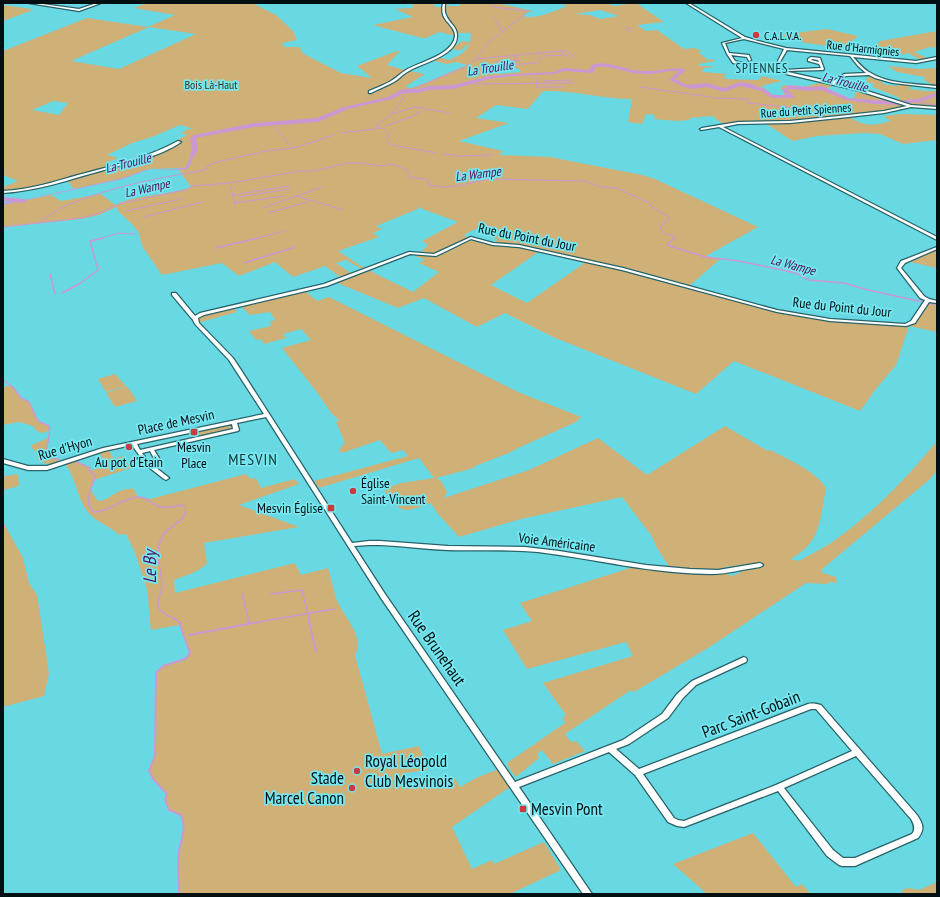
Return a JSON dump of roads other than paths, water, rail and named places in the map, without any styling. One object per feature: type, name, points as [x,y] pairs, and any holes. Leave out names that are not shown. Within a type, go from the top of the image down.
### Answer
[{"type":"street","points":[[30,3],[78,10],[100,3]]},
{"type":"street","points":[[370,92],[391,82],[408,70],[437,57],[453,46],[456,34],[454,29],[444,17],[444,3]]},
{"type":"street","points":[[687,3],[744,38]]},
{"type":"street","points":[[744,38],[723,44],[728,54],[737,63],[759,68],[778,69],[822,69],[823,68],[820,64]]},
{"type":"street","name":"Rue d'Harmignies","points":[[744,38],[786,49],[850,56],[919,62],[937,58]]},
{"type":"street","points":[[778,69],[777,64],[786,49]]},
{"type":"street","points":[[728,54],[748,56],[750,60]]},
{"type":"street","points":[[850,56],[869,74]]},
{"type":"street","points":[[778,69],[912,106],[937,108]]},
{"type":"street","points":[[833,83],[845,75],[869,74],[888,81],[937,87]]},
{"type":"street","name":"Rue du Petit Spiennes","points":[[702,129],[738,123],[813,120],[882,112],[912,106]]},
{"type":"street","points":[[718,126],[937,239]]},
{"type":"street","points":[[3,192],[24,190],[48,184],[166,150],[180,142]]},
{"type":"street","name":"Rue du Point du Jour","points":[[195,319],[202,314],[330,284],[365,269],[410,253],[435,255],[471,238],[493,244],[519,246],[623,269],[760,307],[804,316],[851,322],[906,325],[913,322],[927,302]]},
{"type":"street","points":[[937,248],[903,262],[899,266],[901,272],[927,302],[937,302]]},
{"type":"street","points":[[174,294],[231,359],[267,415]]},
{"type":"street","name":"Place de Mesvin","points":[[166,478],[148,464],[133,443],[267,415]]},
{"type":"street","name":"Rue Brunehaut","points":[[267,415],[413,641],[588,894]]},
{"type":"street","name":"Place de Mesvin","points":[[139,452],[236,430],[234,422]]},
{"type":"street","name":"Rue d'Hyon","points":[[3,461],[22,467],[43,469],[99,451],[133,443]]},
{"type":"street","points":[[151,449],[159,463]]},
{"type":"street","name":"Voie Américaine","points":[[350,545],[358,543],[373,543],[452,548],[526,549],[706,572],[760,565]]},
{"type":"street","points":[[514,786],[626,742],[665,716],[680,696],[694,683],[744,660]]},
{"type":"street","name":"Parc Saint-Gobain","points":[[638,773],[811,706],[820,708],[917,821],[919,828],[915,836],[855,862],[842,862],[830,853],[779,787]]},
{"type":"street","points":[[610,748],[638,773],[671,820],[680,824],[687,823],[779,787],[858,752]]},
{"type":"waterway","points":[[490,3],[493,7],[528,11]]},
{"type":"waterway","points":[[412,89],[465,67],[474,61],[489,42],[528,12]]},
{"type":"waterway","points":[[494,17],[502,31]]},
{"type":"waterway","points":[[630,32],[626,29],[632,28]]},
{"type":"waterway","points":[[538,53],[561,51]]},
{"type":"waterway","points":[[561,51],[567,51],[576,58]]},
{"type":"waterway","points":[[561,51],[569,59]]},
{"type":"waterway","points":[[514,55],[538,53]]},
{"type":"waterway","points":[[538,53],[540,61]]},
{"type":"waterway","points":[[476,59],[514,55]]},
{"type":"waterway","points":[[514,55],[516,60]]},
{"type":"waterway","points":[[544,56],[564,55]]},
{"type":"waterway","points":[[497,62],[516,60]]},
{"type":"waterway","points":[[507,65],[537,63]]},
{"type":"waterway","name":"La Trouille","points":[[192,156],[195,150],[194,137],[254,125],[318,120],[346,108],[390,98],[403,91],[453,87],[489,78],[513,75],[555,73],[563,69],[592,72],[593,66],[601,65],[614,66],[645,73],[678,69],[683,70],[672,80],[686,86],[692,87],[707,85],[724,90],[740,84],[763,90],[772,96],[792,97],[785,90],[789,87],[810,89],[822,88],[848,99],[874,102],[899,103],[923,99],[937,94]]},
{"type":"waterway","points":[[536,77],[537,83]]},
{"type":"waterway","points":[[545,83],[545,81],[571,80]]},
{"type":"waterway","points":[[471,84],[537,83]]},
{"type":"waterway","points":[[537,83],[537,87],[563,87]]},
{"type":"waterway","points":[[537,83],[545,83]]},
{"type":"waterway","points":[[545,83],[574,83]]},
{"type":"waterway","points":[[640,87],[668,91]]},
{"type":"waterway","points":[[671,91],[710,97]]},
{"type":"waterway","points":[[379,123],[391,115],[407,92]]},
{"type":"waterway","points":[[714,98],[748,99],[747,103],[797,108]]},
{"type":"waterway","points":[[910,101],[937,105]]},
{"type":"waterway","points":[[392,114],[414,107],[424,108]]},
{"type":"waterway","points":[[426,109],[450,113]]},
{"type":"waterway","points":[[386,126],[422,111]]},
{"type":"waterway","points":[[340,133],[375,129],[378,123]]},
{"type":"waterway","points":[[274,126],[292,148]]},
{"type":"waterway","points":[[376,128],[383,128],[389,134],[387,141],[392,145],[436,153]]},
{"type":"waterway","points":[[41,221],[66,206],[120,187],[205,170],[207,169],[205,168],[213,163],[265,151],[294,148],[334,135]]},
{"type":"waterway","points":[[443,154],[459,156],[492,155]]},
{"type":"waterway","name":"La Wampe","points":[[3,227],[82,218],[97,214],[122,203],[185,190],[193,186],[230,183],[300,171],[313,171],[348,163],[361,163],[379,166],[392,164],[408,170],[408,177],[426,179],[429,181],[428,185],[441,187],[458,186],[488,179],[584,181],[601,187],[617,188],[651,204],[652,207],[668,216],[669,220],[661,225],[660,228],[665,234],[675,236],[673,239]]},
{"type":"waterway","points":[[230,186],[235,203]]},
{"type":"waterway","points":[[233,195],[289,186]]},
{"type":"waterway","points":[[296,196],[322,187]]},
{"type":"waterway","points":[[239,197],[290,189]]},
{"type":"waterway","points":[[235,203],[284,196]]},
{"type":"waterway","points":[[263,208],[296,196]]},
{"type":"waterway","points":[[296,196],[344,210]]},
{"type":"waterway","name":"La Trouille","points":[[3,199],[24,201]]},
{"type":"waterway","points":[[126,211],[181,199]]},
{"type":"waterway","points":[[144,217],[202,202]]},
{"type":"waterway","points":[[268,213],[307,202]]},
{"type":"waterway","points":[[235,203],[236,208]]},
{"type":"waterway","points":[[256,238],[285,231]]},
{"type":"waterway","points":[[100,239],[119,233],[135,234]]},
{"type":"waterway","points":[[216,248],[256,238]]},
{"type":"waterway","points":[[62,293],[79,284],[98,270],[90,241],[100,239]]},
{"type":"waterway","name":"La Wampe","points":[[673,239],[667,245],[705,257],[739,261],[796,273],[809,280],[844,283],[868,290],[937,305]]},
{"type":"waterway","points":[[244,263],[295,247]]},
{"type":"waterway","points":[[50,274],[55,294]]},
{"type":"waterway","name":"Le By","points":[[3,380],[13,387],[21,398],[29,402],[38,421],[49,426],[50,434],[46,449],[47,457],[59,459]]},
{"type":"waterway","name":"Le By","points":[[75,461],[90,468],[90,471],[95,476],[88,499],[90,508],[93,512],[105,510],[126,500],[137,497],[144,498],[160,507],[166,508],[185,505],[186,510],[182,519],[163,535],[160,541],[158,554],[162,580],[158,607],[162,612],[179,622]]},
{"type":"waterway","points":[[270,594],[302,590],[308,614]]},
{"type":"waterway","points":[[242,593],[249,623]]},
{"type":"waterway","points":[[308,614],[334,609]]},
{"type":"waterway","points":[[253,623],[308,614]]},
{"type":"waterway","points":[[308,614],[310,623]]},
{"type":"waterway","name":"Le By","points":[[179,622],[190,653],[185,659],[163,666],[156,673],[155,755],[149,771],[154,780],[167,794],[165,799],[169,810],[181,815],[183,820],[184,829],[178,862],[179,894]]},
{"type":"waterway","points":[[249,624],[259,622]]},
{"type":"waterway","points":[[309,622],[316,652]]},
{"type":"waterway","points":[[189,635],[249,624]]},
{"type":"place","name":"C.A.L.V.A.","points":[[756,35]]},
{"type":"place","name":"Mesvin Place","points":[[194,432]]},
{"type":"place","name":"Au pot d'Etain","points":[[129,447]]},
{"type":"place","name":"Église Saint-Vincent","points":[[353,491]]},
{"type":"place","name":"Mesvin Église","points":[[331,508]]},
{"type":"place","name":"Royal Léopold Club Mesvinois","points":[[357,771]]},
{"type":"place","name":"Stade Marcel Canon","points":[[352,788]]},
{"type":"place","name":"Mesvin Pont","points":[[523,809]]},
{"type":"district","name":"SPIENNES","points":[[762,68]]},
{"type":"district","name":"MESVIN","points":[[253,459]]},
{"type":"park label","name":"Bois Là-Haut","points":[[211,84]]}]
